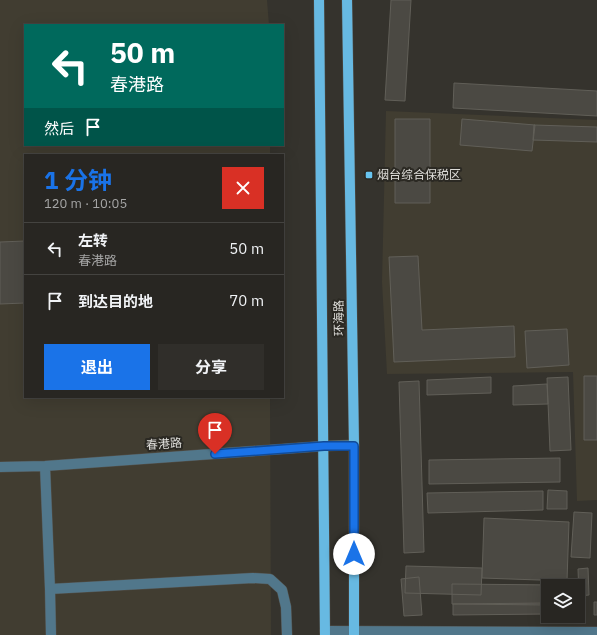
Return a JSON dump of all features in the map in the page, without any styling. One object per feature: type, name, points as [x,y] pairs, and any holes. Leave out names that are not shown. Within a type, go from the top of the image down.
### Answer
[{"type":"main road","name":"环海路","points":[[319,0],[325,633]]},
{"type":"main road","name":"环海路","points":[[347,0],[354,446],[354,633]]},
{"type":"street","name":"春港路","points":[[0,468],[324,446],[354,446]]},
{"type":"street","points":[[45,466],[51,635]]},
{"type":"street","points":[[50,589],[253,578],[270,579],[282,590],[286,608],[287,635]]},
{"type":"street","points":[[325,633],[597,632]]},
{"type":"shaded area","points":[[0,0],[267,0],[269,24],[24,24],[24,146],[270,146],[270,154],[24,154],[24,398],[270,398],[271,635],[0,635]]},
{"type":"shaded area","points":[[386,111],[597,120],[597,500],[577,501],[573,372],[387,374],[382,282]]},
{"type":"building","points":[[391,0],[411,0],[405,101],[385,100]]},
{"type":"building","points":[[454,83],[597,91],[597,116],[453,108]]},
{"type":"building","points":[[395,119],[430,119],[430,203],[395,203]]},
{"type":"building","points":[[462,119],[535,125],[532,151],[460,145]]},
{"type":"building","points":[[534,125],[597,127],[597,142],[533,140]]},
{"type":"building","points":[[24,241],[24,303],[0,304],[0,242]]},
{"type":"building","points":[[418,256],[422,330],[514,326],[515,357],[394,362],[389,257]]},
{"type":"building","points":[[567,329],[569,365],[527,368],[525,331]]},
{"type":"building","points":[[584,376],[597,376],[597,440],[584,440]]},
{"type":"building","points":[[491,377],[491,393],[427,395],[427,380]]},
{"type":"building","points":[[568,377],[571,450],[550,451],[547,378]]},
{"type":"building","points":[[419,381],[424,552],[404,553],[399,382]]},
{"type":"building","points":[[547,384],[548,404],[513,405],[513,386]]},
{"type":"building","points":[[560,458],[560,482],[429,484],[429,460]]},
{"type":"building","points":[[548,490],[567,491],[567,509],[547,509]]},
{"type":"building","points":[[543,491],[543,510],[428,513],[427,493]]},
{"type":"building","points":[[574,512],[592,513],[590,558],[571,557]]},
{"type":"building","points":[[484,518],[569,522],[567,579],[541,580],[482,578]]},
{"type":"building","points":[[406,566],[482,568],[481,595],[405,593]]},
{"type":"building","points":[[588,568],[589,595],[585,595],[585,579],[578,579],[578,569]]},
{"type":"building","points":[[419,577],[422,615],[404,616],[401,579]]},
{"type":"building","points":[[452,584],[541,585],[541,605],[452,604]]},
{"type":"building","points":[[594,602],[597,602],[597,615],[594,615]]},
{"type":"building","points":[[541,603],[541,614],[453,615],[453,604]]},
{"type":"place","name":"烟台综合保税区","points":[[369,175]]},
{"type":"route","points":[[215,454],[324,446],[354,446],[354,554]]}]
